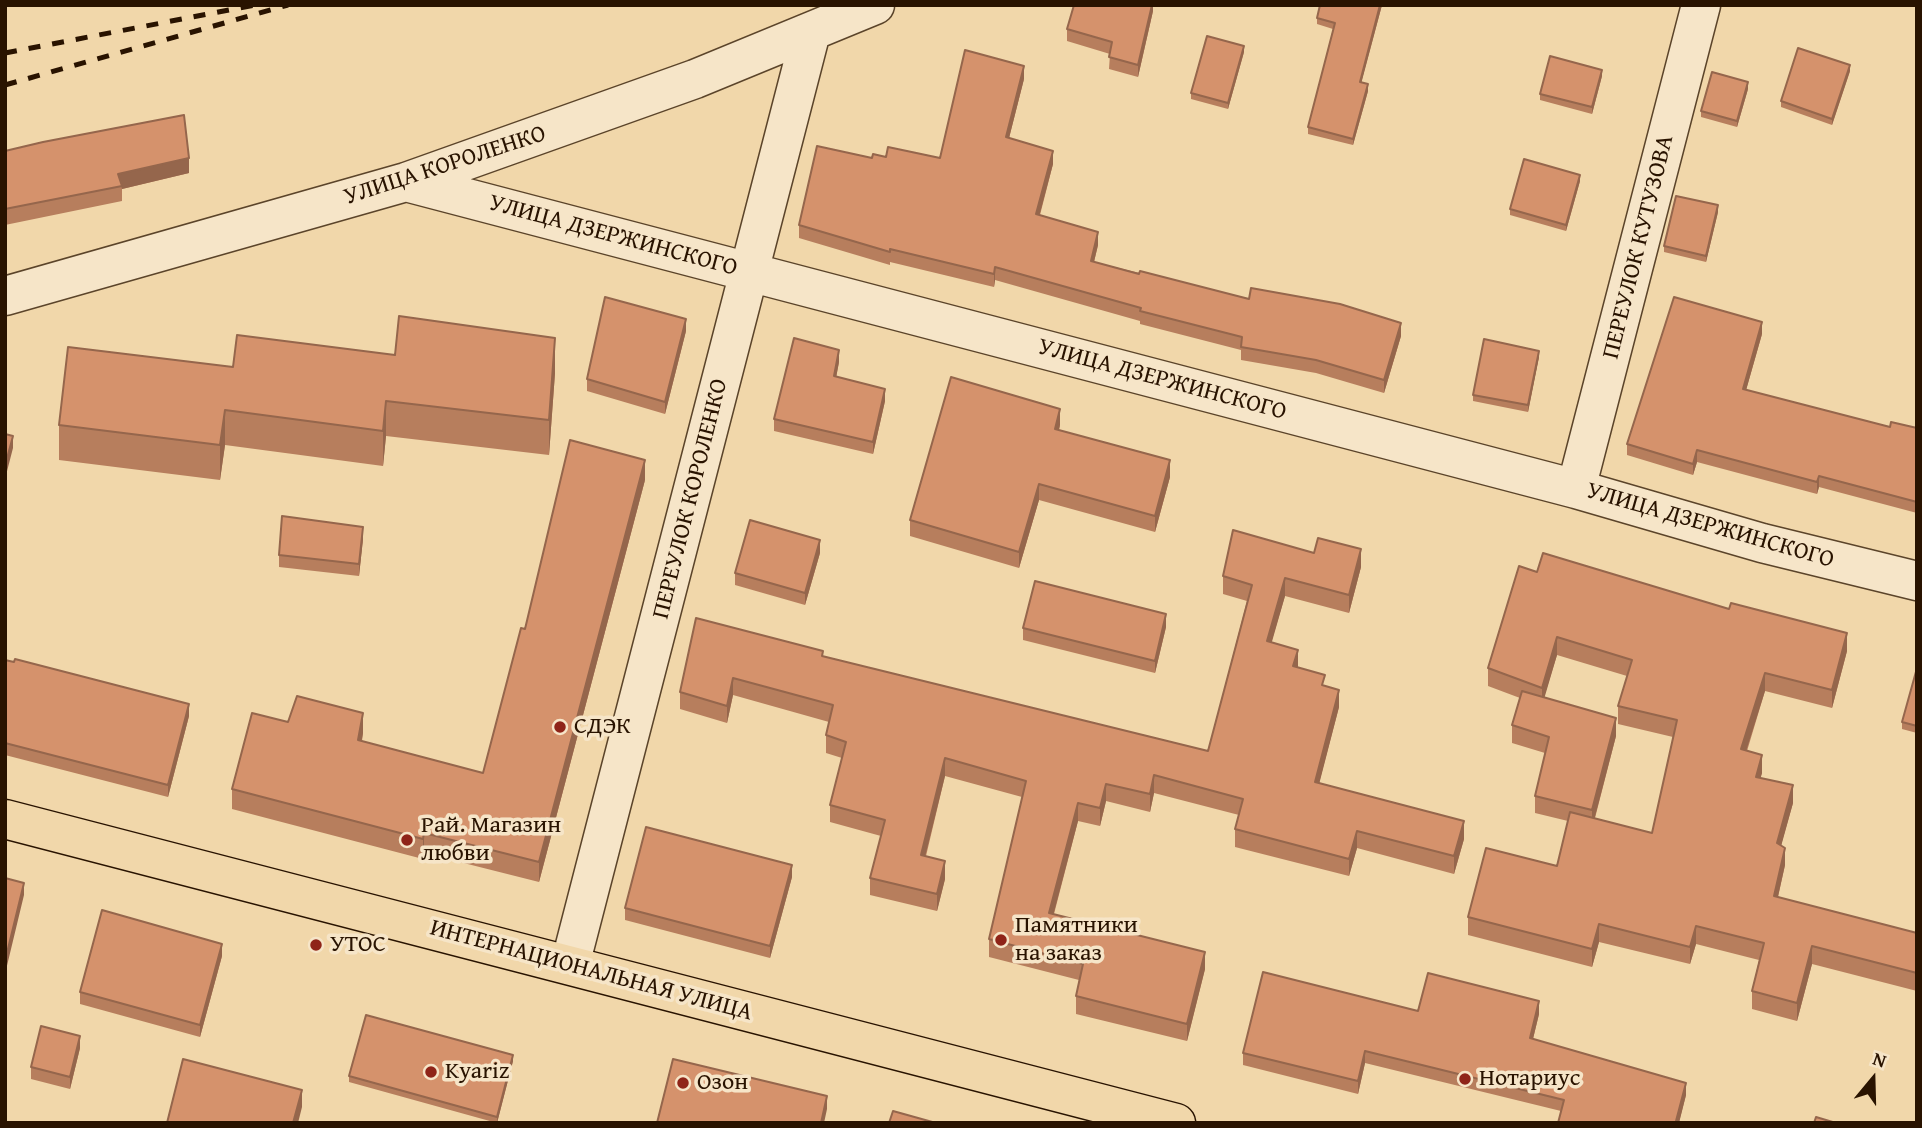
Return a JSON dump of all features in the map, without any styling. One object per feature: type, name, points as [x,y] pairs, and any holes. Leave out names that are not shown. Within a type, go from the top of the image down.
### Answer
[{"type":"main road","name":"ИНТЕРНАЦИОНАЛЬНАЯ УЛИЦА","points":[[5,819],[1176,1123]]},
{"type":"street","name":"УЛИЦА КОРОЛЕНКО","points":[[5,296],[406,182],[695,79],[875,5]]},
{"type":"street","name":"ПЕРЕУЛОК КУТУЗОВА","points":[[1576,489],[1701,5]]},
{"type":"street","name":"ПЕРЕУЛОК КОРОЛЕНКО","points":[[570,965],[811,32]]},
{"type":"street","name":"УЛИЦА ДЗЕРЖИНСКОГО","points":[[406,182],[1576,489],[1762,543],[1917,581]]},
{"type":"building","points":[[1074,5],[1152,5],[1138,65],[1109,57],[1112,42],[1067,29]]},
{"type":"building","points":[[1320,5],[1380,5],[1360,82],[1368,84],[1353,139],[1308,127],[1335,23],[1317,18]]},
{"type":"building","points":[[1207,36],[1244,46],[1228,103],[1191,93]]},
{"type":"building","points":[[1798,48],[1850,65],[1832,119],[1781,101]]},
{"type":"building","points":[[965,50],[1024,66],[1006,137],[1053,151],[1036,214],[1098,232],[1091,261],[1249,299],[1251,288],[1340,304],[1401,323],[1384,380],[1316,360],[1241,347],[1242,337],[1140,311],[1141,308],[995,267],[994,274],[890,249],[890,252],[799,225],[817,146],[872,158],[873,154],[886,157],[888,147],[940,158]]},
{"type":"building","points":[[1550,56],[1602,70],[1592,107],[1540,94]]},
{"type":"building","points":[[1712,72],[1748,82],[1737,121],[1701,111]]},
{"type":"building","points":[[184,115],[189,158],[118,174],[122,186],[5,209],[5,151]]},
{"type":"building","points":[[1524,159],[1580,175],[1566,225],[1510,209]]},
{"type":"building","points":[[1676,196],[1718,205],[1706,256],[1664,246]]},
{"type":"building","points":[[605,297],[686,319],[665,402],[587,379]]},
{"type":"building","points":[[1674,297],[1762,322],[1743,389],[1890,427],[1891,422],[1917,428],[1917,502],[1819,476],[1817,482],[1697,450],[1693,464],[1627,444]]},
{"type":"building","points":[[399,316],[555,338],[549,420],[386,401],[383,431],[225,410],[220,445],[59,425],[68,347],[233,367],[237,335],[395,355]]},
{"type":"building","points":[[794,338],[839,350],[834,376],[885,389],[873,442],[774,419]]},
{"type":"building","points":[[1484,339],[1539,351],[1528,405],[1473,395]]},
{"type":"building","points":[[951,377],[1060,409],[1055,429],[1170,460],[1155,516],[1039,484],[1019,552],[910,520]]},
{"type":"building","points":[[5,434],[13,436],[5,466]]},
{"type":"building","points":[[570,440],[645,460],[539,862],[424,833],[423,839],[232,789],[252,713],[288,722],[297,696],[363,713],[358,740],[483,773],[521,628],[525,629]]},
{"type":"building","points":[[282,516],[363,527],[359,564],[279,555]]},
{"type":"building","points":[[750,520],[820,540],[805,593],[735,573]]},
{"type":"building","points":[[1233,530],[1314,553],[1318,538],[1361,549],[1349,595],[1285,578],[1267,641],[1298,650],[1293,666],[1325,675],[1322,685],[1339,690],[1315,782],[1464,821],[1454,856],[1357,831],[1349,859],[1235,829],[1243,799],[1154,775],[1150,794],[1106,784],[1100,808],[1078,803],[1049,913],[1205,952],[1187,1024],[1076,996],[1083,964],[989,939],[1026,781],[945,758],[921,855],[945,861],[937,894],[870,878],[885,820],[830,805],[846,742],[826,735],[833,705],[733,678],[727,706],[680,692],[696,618],[823,651],[822,656],[1208,751],[1252,585],[1223,576]]},
{"type":"building","points":[[1543,553],[1729,609],[1731,603],[1847,633],[1832,690],[1765,673],[1741,749],[1762,755],[1756,777],[1793,785],[1777,843],[1785,848],[1774,896],[1917,933],[1917,973],[1812,946],[1797,1003],[1752,991],[1764,943],[1696,926],[1690,947],[1599,924],[1592,949],[1468,917],[1486,848],[1557,866],[1570,812],[1652,833],[1677,720],[1618,706],[1632,660],[1557,637],[1542,688],[1488,668],[1519,566],[1537,572]]},
{"type":"building","points":[[1035,581],[1166,614],[1155,661],[1023,628]]},
{"type":"building","points":[[15,659],[189,704],[168,785],[5,743],[5,660],[14,662]]},
{"type":"building","points":[[1917,668],[1917,726],[1902,722]]},
{"type":"building","points":[[1522,691],[1616,718],[1592,810],[1535,796],[1549,737],[1512,725]]},
{"type":"building","points":[[646,827],[792,865],[770,946],[625,908]]},
{"type":"building","points":[[5,878],[24,883],[5,961]]},
{"type":"building","points":[[102,910],[222,944],[200,1025],[80,992]]},
{"type":"building","points":[[1263,972],[1418,1011],[1428,973],[1539,1001],[1530,1038],[1686,1083],[1676,1121],[1682,1123],[1558,1123],[1564,1100],[1365,1051],[1358,1081],[1243,1053]]},
{"type":"building","name":"Kyariz","points":[[366,1015],[513,1055],[497,1117],[349,1076]]},
{"type":"building","points":[[41,1026],[80,1036],[70,1077],[31,1067]]},
{"type":"building","points":[[183,1059],[302,1090],[293,1123],[167,1123]]},
{"type":"building","points":[[673,1059],[827,1096],[821,1123],[657,1123]]},
{"type":"building","points":[[893,1111],[936,1123],[889,1123]]},
{"type":"building","points":[[1816,1117],[1836,1123],[1814,1123]]},
{"type":"railway","points":[[5,53],[255,5]]},
{"type":"railway","points":[[5,85],[288,5]]},
{"type":"place","name":"СДЭК","points":[[560,727]]},
{"type":"place","name":"Рай. Магазин любви","points":[[407,840]]},
{"type":"place","name":"Памятники на заказ","points":[[1001,940]]},
{"type":"place","name":"УТОС","points":[[316,945]]},
{"type":"place","name":"Kyariz","points":[[431,1072]]},
{"type":"place","name":"Нотариус","points":[[1465,1079]]},
{"type":"place","name":"Озон","points":[[683,1083]]}]
